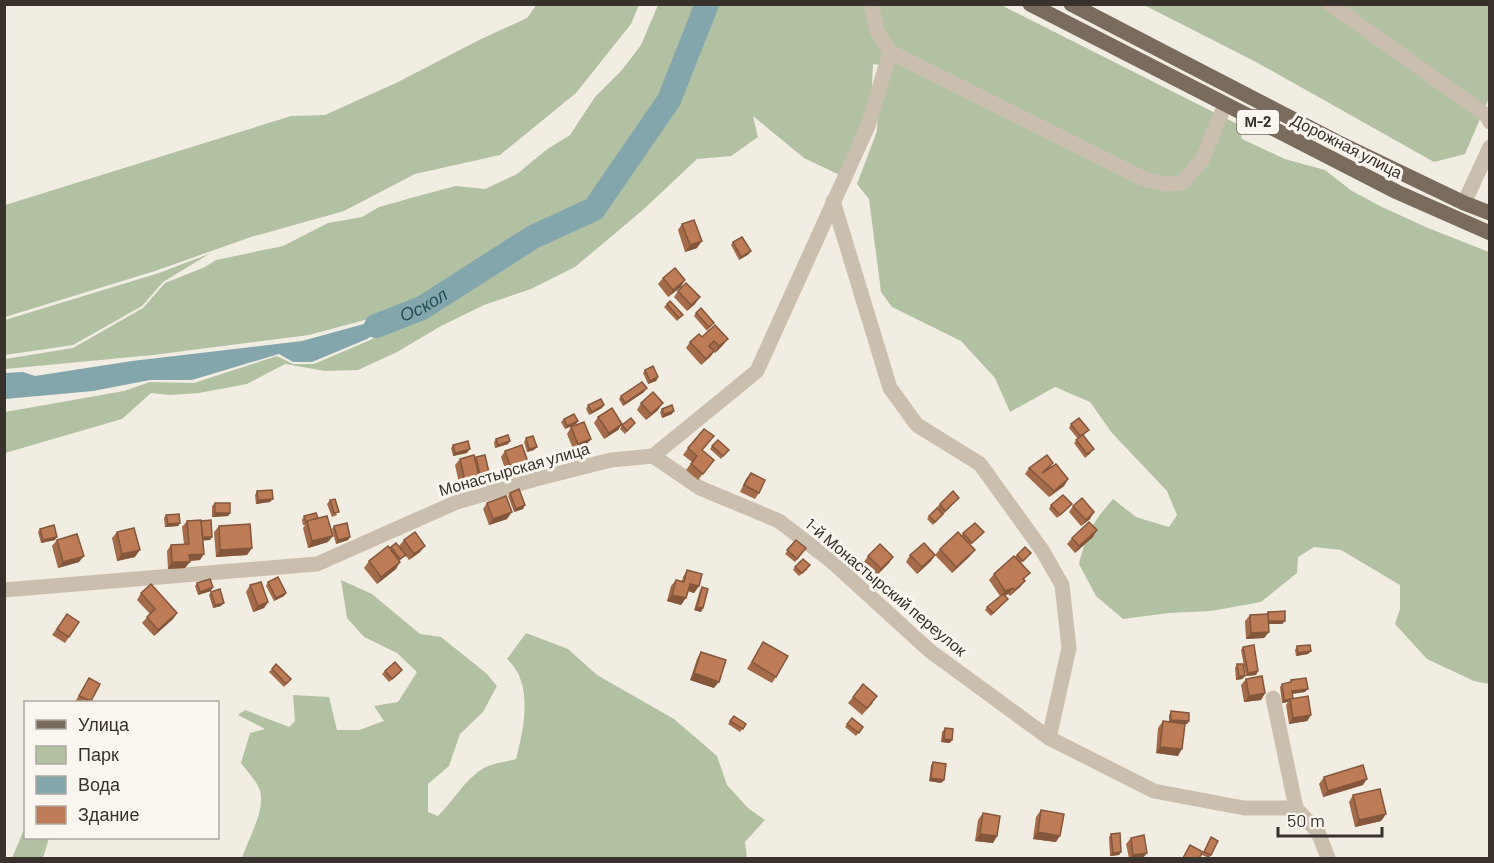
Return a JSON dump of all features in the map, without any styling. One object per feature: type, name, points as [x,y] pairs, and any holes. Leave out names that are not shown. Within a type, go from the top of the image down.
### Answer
[{"type":"main road","name":"Дорожная улица","points":[[1030,4],[1397,192],[1490,233]]},
{"type":"main road","name":"Дорожная улица","points":[[1071,4],[1337,142],[1464,203],[1490,213]]},
{"type":"lane","points":[[871,4],[877,31],[890,52],[1144,179],[1166,184],[1182,183],[1202,160],[1225,105]]},
{"type":"lane","points":[[1330,4],[1486,115],[1490,122]]},
{"type":"lane","points":[[653,456],[757,371],[868,126],[890,52]]},
{"type":"lane","points":[[1464,203],[1490,147]]},
{"type":"lane","points":[[833,201],[890,388],[917,425],[980,465],[1042,550],[1062,585],[1069,648],[1049,738]]},
{"type":"lane","name":"Монастырская улица","points":[[4,590],[317,564],[457,502],[611,460],[653,456]]},
{"type":"lane","name":"1-й Монастырский переулок","points":[[653,456],[700,488],[779,521],[830,560],[930,651],[1049,738],[1155,791],[1244,808],[1296,808]]},
{"type":"lane","points":[[1273,698],[1296,808],[1318,832],[1328,858]]},
{"type":"green space","points":[[537,4],[639,5],[631,24],[576,93],[500,155],[415,174],[344,211],[251,237],[155,271],[5,317],[5,205],[291,116],[325,115],[398,82],[527,18]]},
{"type":"green space","points":[[658,5],[697,5],[656,103],[589,203],[533,229],[431,295],[376,317],[309,335],[153,355],[5,369],[5,359],[73,348],[143,308],[165,283],[205,267],[216,260],[283,246],[328,223],[362,217],[379,207],[456,186],[485,189],[517,174],[546,150],[570,135],[595,97],[622,70],[641,45]]},
{"type":"green space","points":[[711,5],[1001,5],[1239,125],[1242,139],[1285,159],[1325,170],[1352,191],[1382,207],[1489,252],[1489,684],[1474,681],[1427,659],[1395,624],[1400,609],[1400,585],[1341,550],[1314,547],[1298,557],[1297,573],[1261,602],[1211,611],[1169,613],[1123,619],[1096,596],[1079,564],[1095,522],[1113,499],[1136,517],[1169,527],[1177,515],[1167,491],[1112,433],[1090,402],[1055,387],[1010,412],[995,378],[961,341],[892,307],[881,292],[869,199],[857,184],[877,131],[879,65],[873,64],[870,128],[848,179],[804,158],[753,116],[758,137],[731,156],[697,159],[644,209],[575,267],[531,289],[484,305],[441,326],[397,352],[358,370],[325,371],[285,364],[247,384],[199,393],[170,395],[151,393],[122,419],[5,453],[5,412],[124,391],[150,382],[194,383],[277,356],[293,364],[314,364],[368,341],[424,312],[536,242],[598,212],[672,102]]},
{"type":"green space","points":[[1144,5],[1489,5],[1489,98],[1465,154],[1434,162],[1256,62]]},
{"type":"green space","points":[[209,254],[163,282],[142,306],[73,345],[5,355],[5,320],[159,273]]},
{"type":"green space","points":[[341,580],[372,594],[420,634],[441,637],[486,673],[497,686],[483,712],[460,734],[449,766],[428,784],[428,812],[438,816],[465,784],[484,768],[516,759],[524,720],[524,693],[521,680],[507,659],[526,633],[568,649],[597,675],[674,719],[717,756],[727,785],[748,808],[765,820],[745,842],[747,858],[242,858],[259,812],[261,794],[258,786],[241,763],[250,733],[265,729],[238,715],[245,710],[289,727],[295,721],[293,695],[329,697],[337,730],[359,730],[384,721],[374,706],[398,702],[417,672],[397,653],[364,637],[347,618]]},
{"type":"green space","points":[[23,832],[24,839],[49,839],[43,858],[12,858]]},
{"type":"water","points":[[411,311],[367,339],[312,362],[293,362],[279,354],[192,380],[150,380],[93,391],[5,399],[5,373],[23,372],[35,376],[132,361],[302,341]]},
{"type":"building","points":[[694,220],[702,241],[690,245],[682,224]]},
{"type":"building","points":[[742,237],[751,251],[741,257],[733,242]]},
{"type":"building","points":[[675,268],[685,280],[673,290],[663,278]]},
{"type":"building","points":[[686,283],[700,297],[691,305],[678,291]]},
{"type":"building","points":[[670,301],[683,315],[679,318],[667,304]]},
{"type":"building","points":[[701,308],[714,323],[709,327],[696,313]]},
{"type":"building","points":[[715,325],[728,339],[719,346],[714,341],[709,346],[714,351],[706,359],[690,342],[699,334],[702,337]]},
{"type":"building","points":[[653,366],[658,377],[650,381],[645,370]]},
{"type":"building","points":[[642,382],[647,388],[625,403],[621,396]]},
{"type":"building","points":[[653,392],[663,403],[651,414],[641,403]]},
{"type":"building","points":[[601,399],[604,405],[592,412],[588,405]]},
{"type":"building","points":[[672,405],[674,411],[664,414],[662,409]]},
{"type":"building","points":[[612,408],[622,424],[609,433],[598,417]]},
{"type":"building","points":[[574,414],[578,421],[567,426],[564,419]]},
{"type":"building","points":[[631,418],[635,423],[627,431],[622,425]]},
{"type":"building","points":[[1079,418],[1089,430],[1080,436],[1071,424]]},
{"type":"building","points":[[584,422],[591,439],[578,444],[571,427]]},
{"type":"building","points":[[704,429],[714,436],[702,450],[714,460],[703,474],[691,464],[697,456],[688,448]]},
{"type":"building","points":[[508,435],[510,441],[498,445],[496,439]]},
{"type":"building","points":[[1083,435],[1094,449],[1087,454],[1076,440]]},
{"type":"building","points":[[533,436],[537,447],[529,449],[526,438]]},
{"type":"building","points":[[718,440],[729,450],[723,456],[712,446]]},
{"type":"building","points":[[468,441],[470,449],[455,453],[453,445]]},
{"type":"building","points":[[522,445],[528,462],[511,468],[505,451]]},
{"type":"building","points":[[474,455],[479,477],[465,481],[460,459]]},
{"type":"building","points":[[485,455],[490,477],[481,479],[476,457]]},
{"type":"building","points":[[1047,455],[1053,463],[1042,473],[1056,464],[1068,479],[1054,491],[1029,468]]},
{"type":"building","points":[[751,473],[765,480],[759,493],[744,485]]},
{"type":"building","points":[[519,489],[525,505],[516,509],[510,493]]},
{"type":"building","points":[[272,490],[273,499],[258,500],[257,491]]},
{"type":"building","points":[[953,491],[959,498],[945,511],[940,504]]},
{"type":"building","points":[[1063,495],[1072,504],[1060,515],[1051,505]]},
{"type":"building","points":[[506,496],[512,512],[493,519],[487,503]]},
{"type":"building","points":[[1082,498],[1094,512],[1086,520],[1073,506]]},
{"type":"building","points":[[335,499],[339,512],[334,513],[330,500]]},
{"type":"building","points":[[215,503],[230,503],[230,513],[215,513]]},
{"type":"building","points":[[937,508],[943,514],[935,522],[929,516]]},
{"type":"building","points":[[316,513],[318,518],[306,522],[304,516]]},
{"type":"building","points":[[179,514],[180,523],[168,524],[166,515]]},
{"type":"building","points":[[327,516],[333,536],[312,541],[307,521]]},
{"type":"building","points":[[201,520],[204,554],[189,555],[190,562],[172,562],[171,545],[189,544],[187,521]]},
{"type":"building","points":[[211,520],[212,537],[203,537],[201,521]]},
{"type":"building","points":[[1089,522],[1097,530],[1079,546],[1072,538]]},
{"type":"building","points":[[347,523],[350,537],[338,540],[334,526]]},
{"type":"building","points":[[975,523],[984,532],[972,543],[963,533]]},
{"type":"building","points":[[250,524],[252,548],[220,550],[219,526]]},
{"type":"building","points":[[54,525],[57,537],[43,540],[40,529]]},
{"type":"building","points":[[134,528],[140,550],[122,554],[117,532]]},
{"type":"building","points":[[415,532],[425,546],[414,554],[404,540]]},
{"type":"building","points":[[958,532],[975,550],[956,567],[940,549]]},
{"type":"building","points":[[77,534],[84,556],[63,562],[57,540]]},
{"type":"building","points":[[796,540],[806,548],[797,559],[787,550]]},
{"type":"building","points":[[396,543],[406,555],[400,559],[391,547]]},
{"type":"building","points":[[924,543],[935,555],[922,567],[910,555]]},
{"type":"building","points":[[880,544],[893,557],[881,569],[868,556]]},
{"type":"building","points":[[388,546],[400,562],[381,577],[369,561]]},
{"type":"building","points":[[1025,547],[1031,553],[1023,561],[1017,555]]},
{"type":"building","points":[[1014,556],[1030,573],[1015,590],[1013,588],[1005,591],[994,574]]},
{"type":"building","points":[[803,559],[810,565],[802,573],[795,567]]},
{"type":"building","points":[[687,570],[702,574],[699,586],[690,584],[686,598],[672,595],[676,580],[684,582]]},
{"type":"building","points":[[278,577],[286,593],[276,598],[268,582]]},
{"type":"building","points":[[210,579],[213,587],[200,592],[197,583]]},
{"type":"building","points":[[261,582],[268,602],[258,606],[250,585]]},
{"type":"building","points":[[151,584],[177,613],[158,630],[147,617],[155,609],[141,593]]},
{"type":"building","points":[[702,587],[708,589],[703,608],[697,607]]},
{"type":"building","points":[[220,589],[224,603],[215,605],[211,592]]},
{"type":"building","points":[[1003,594],[1008,599],[993,613],[987,607]]},
{"type":"building","points":[[1285,611],[1285,621],[1268,621],[1268,612]]},
{"type":"building","points":[[67,614],[79,622],[69,637],[57,629]]},
{"type":"building","points":[[1268,614],[1269,632],[1251,633],[1250,615]]},
{"type":"building","points":[[763,642],[788,656],[776,677],[752,662]]},
{"type":"building","points":[[1254,645],[1258,671],[1248,673],[1243,647]]},
{"type":"building","points":[[1310,645],[1311,651],[1298,653],[1297,646]]},
{"type":"building","points":[[701,652],[726,660],[719,682],[694,673]]},
{"type":"building","points":[[395,662],[402,670],[392,679],[385,671]]},
{"type":"building","points":[[276,664],[291,679],[286,684],[272,669]]},
{"type":"building","points":[[1237,664],[1243,664],[1245,676],[1239,676]]},
{"type":"building","points":[[1262,676],[1265,693],[1249,696],[1246,679]]},
{"type":"building","points":[[89,678],[100,684],[91,701],[79,696]]},
{"type":"building","points":[[1306,678],[1308,689],[1292,691],[1293,699],[1284,700],[1282,684]]},
{"type":"building","points":[[863,684],[877,696],[867,708],[853,697]]},
{"type":"building","points":[[1308,696],[1311,715],[1293,718],[1290,699]]},
{"type":"building","points":[[1171,711],[1189,713],[1189,721],[1171,720]]},
{"type":"building","points":[[734,716],[746,724],[743,729],[730,721]]},
{"type":"building","points":[[852,718],[863,727],[859,733],[847,724]]},
{"type":"building","points":[[1163,721],[1185,724],[1182,749],[1160,747]]},
{"type":"building","points":[[945,728],[953,729],[952,740],[944,739]]},
{"type":"building","points":[[933,762],[946,764],[944,780],[931,778]]},
{"type":"building","points":[[1363,765],[1367,779],[1328,791],[1324,777]]},
{"type":"building","points":[[1380,789],[1386,814],[1359,820],[1353,795]]},
{"type":"building","points":[[1041,810],[1064,814],[1060,836],[1038,832]]},
{"type":"building","points":[[983,813],[1000,816],[997,836],[980,834]]},
{"type":"building","points":[[1120,833],[1121,852],[1113,853],[1111,834]]},
{"type":"building","points":[[1144,835],[1147,853],[1133,855],[1131,838]]},
{"type":"building","points":[[1211,837],[1218,841],[1211,855],[1204,852]]},
{"type":"building","points":[[1190,845],[1203,852],[1199,858],[1183,858]]},
{"type":"waterway","name":"Оскол","points":[[376,326],[422,308],[533,237],[594,209],[669,100],[707,4]]}]
